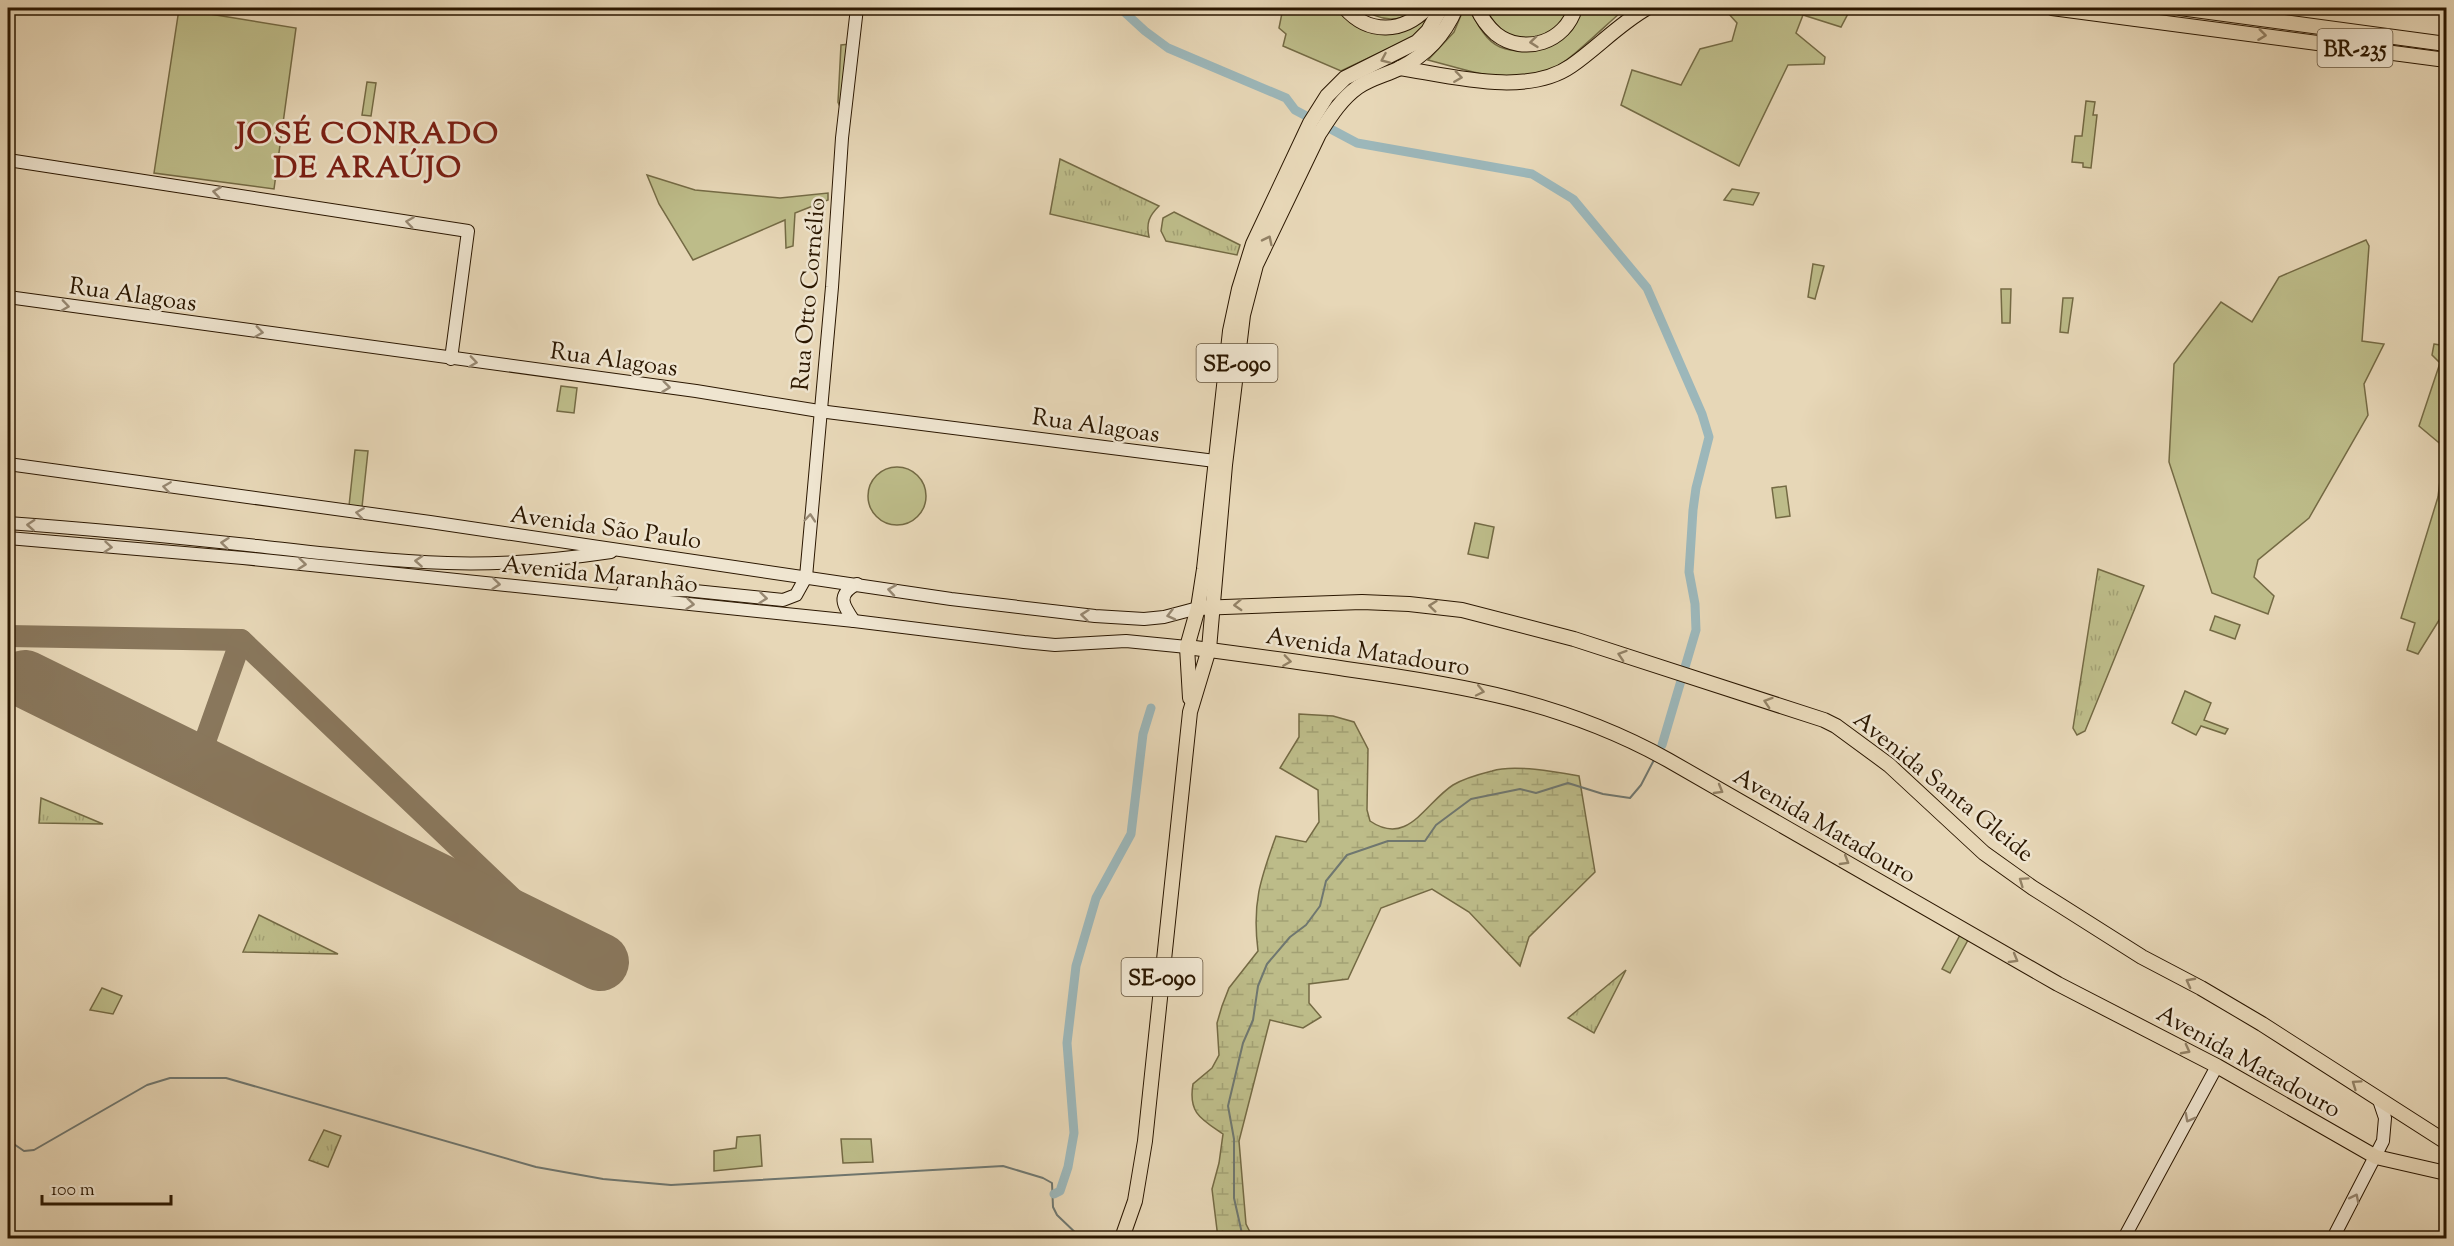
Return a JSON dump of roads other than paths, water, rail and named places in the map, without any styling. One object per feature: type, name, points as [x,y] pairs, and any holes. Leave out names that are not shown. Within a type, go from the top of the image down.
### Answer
[{"type":"main road","name":"Rua Otto Cornélio","points":[[806,577],[819,411],[832,287],[842,138],[857,8]]},
{"type":"main road","points":[[1345,8],[1368,25],[1385,28],[1408,23],[1427,8]]},
{"type":"main road","name":"SE-090","points":[[1190,712],[1209,650],[1204,569],[1230,331],[1253,244],[1335,87],[1346,78],[1417,42],[1432,25],[1441,8]]},
{"type":"main road","name":"SE-090","points":[[1122,1239],[1135,1201],[1145,1142],[1190,712],[1187,647],[1205,607],[1245,302],[1256,265],[1319,120],[1357,87],[1400,68],[1424,52],[1440,37],[1456,8]]},
{"type":"main road","points":[[1477,8],[1497,34],[1510,41],[1539,43],[1560,34],[1570,22],[1575,8]]},
{"type":"main road","points":[[1400,68],[1491,81],[1541,80],[1570,67],[1623,22],[1647,8]]},
{"type":"main road","name":"BR-235","points":[[2052,8],[2446,60]]},
{"type":"main road","name":"BR-235","points":[[2180,8],[2446,44]]},
{"type":"main road","points":[[8,160],[468,231],[451,359]]},
{"type":"main road","name":"Rua Alagoas","points":[[8,297],[696,391],[819,411],[1215,461]]},
{"type":"main road","name":"Avenida São Paulo","points":[[8,464],[624,550],[951,599],[1095,616],[1155,619],[1205,607]]},
{"type":"main road","name":"Avenida Maranhão","points":[[8,523],[82,528],[380,559],[446,563],[482,564],[624,550]]},
{"type":"main road","points":[[82,528],[82,544]]},
{"type":"main road","name":"Avenida Maranhão","points":[[8,538],[243,558],[579,592],[1055,645],[1109,640],[1187,647]]},
{"type":"main road","points":[[579,592],[685,590],[783,600],[796,595],[806,577]]},
{"type":"main road","points":[[854,621],[846,609],[843,598],[846,591],[856,584]]},
{"type":"main road","name":"Avenida Santa Gleide","points":[[1205,607],[1362,602],[1443,607],[1574,639],[1836,726],[1889,765],[1984,853],[2033,888],[2142,957],[2262,1024],[2446,1142]]},
{"type":"main road","name":"Avenida Matadouro","points":[[1187,647],[1419,679],[1502,695],[1586,721],[1643,746],[2058,984],[2217,1066],[2376,1157]]},
{"type":"main road","points":[[2124,1239],[2217,1066]]},
{"type":"main road","points":[[2333,1239],[2376,1157],[2385,1132],[2385,1118],[2379,1100]]},
{"type":"main road","points":[[2376,1157],[2446,1173]]},
{"type":"waterway","points":[[1120,8],[1168,48],[1286,98],[1295,110],[1357,143],[1532,174],[1573,199],[1647,288],[1702,414],[1709,437],[1693,510],[1689,572],[1695,604],[1696,630],[1662,745]]},
{"type":"waterway","points":[[1054,1194],[1060,1191],[1068,1167],[1074,1133],[1067,1043],[1076,966],[1096,898],[1131,834],[1143,734],[1151,708]]},
{"type":"waterway","points":[[1243,1238],[1234,1198],[1234,1139],[1228,1106],[1243,1043],[1253,1020],[1258,986],[1267,964],[1290,937],[1306,925],[1320,906],[1326,881],[1347,855],[1388,841],[1425,841],[1436,825],[1471,799],[1520,789],[1536,793],[1568,783],[1603,794],[1630,798],[1641,785],[1655,758]]},
{"type":"waterway","points":[[8,1140],[24,1151],[34,1150],[147,1085],[170,1078],[226,1078],[536,1167],[603,1179],[671,1185],[1003,1166],[1052,1183],[1053,1207],[1057,1215],[1081,1238]]},
{"type":"district","name":"JOSÉ CONRADO DE ARAÚJO","points":[[368,150]]}]
